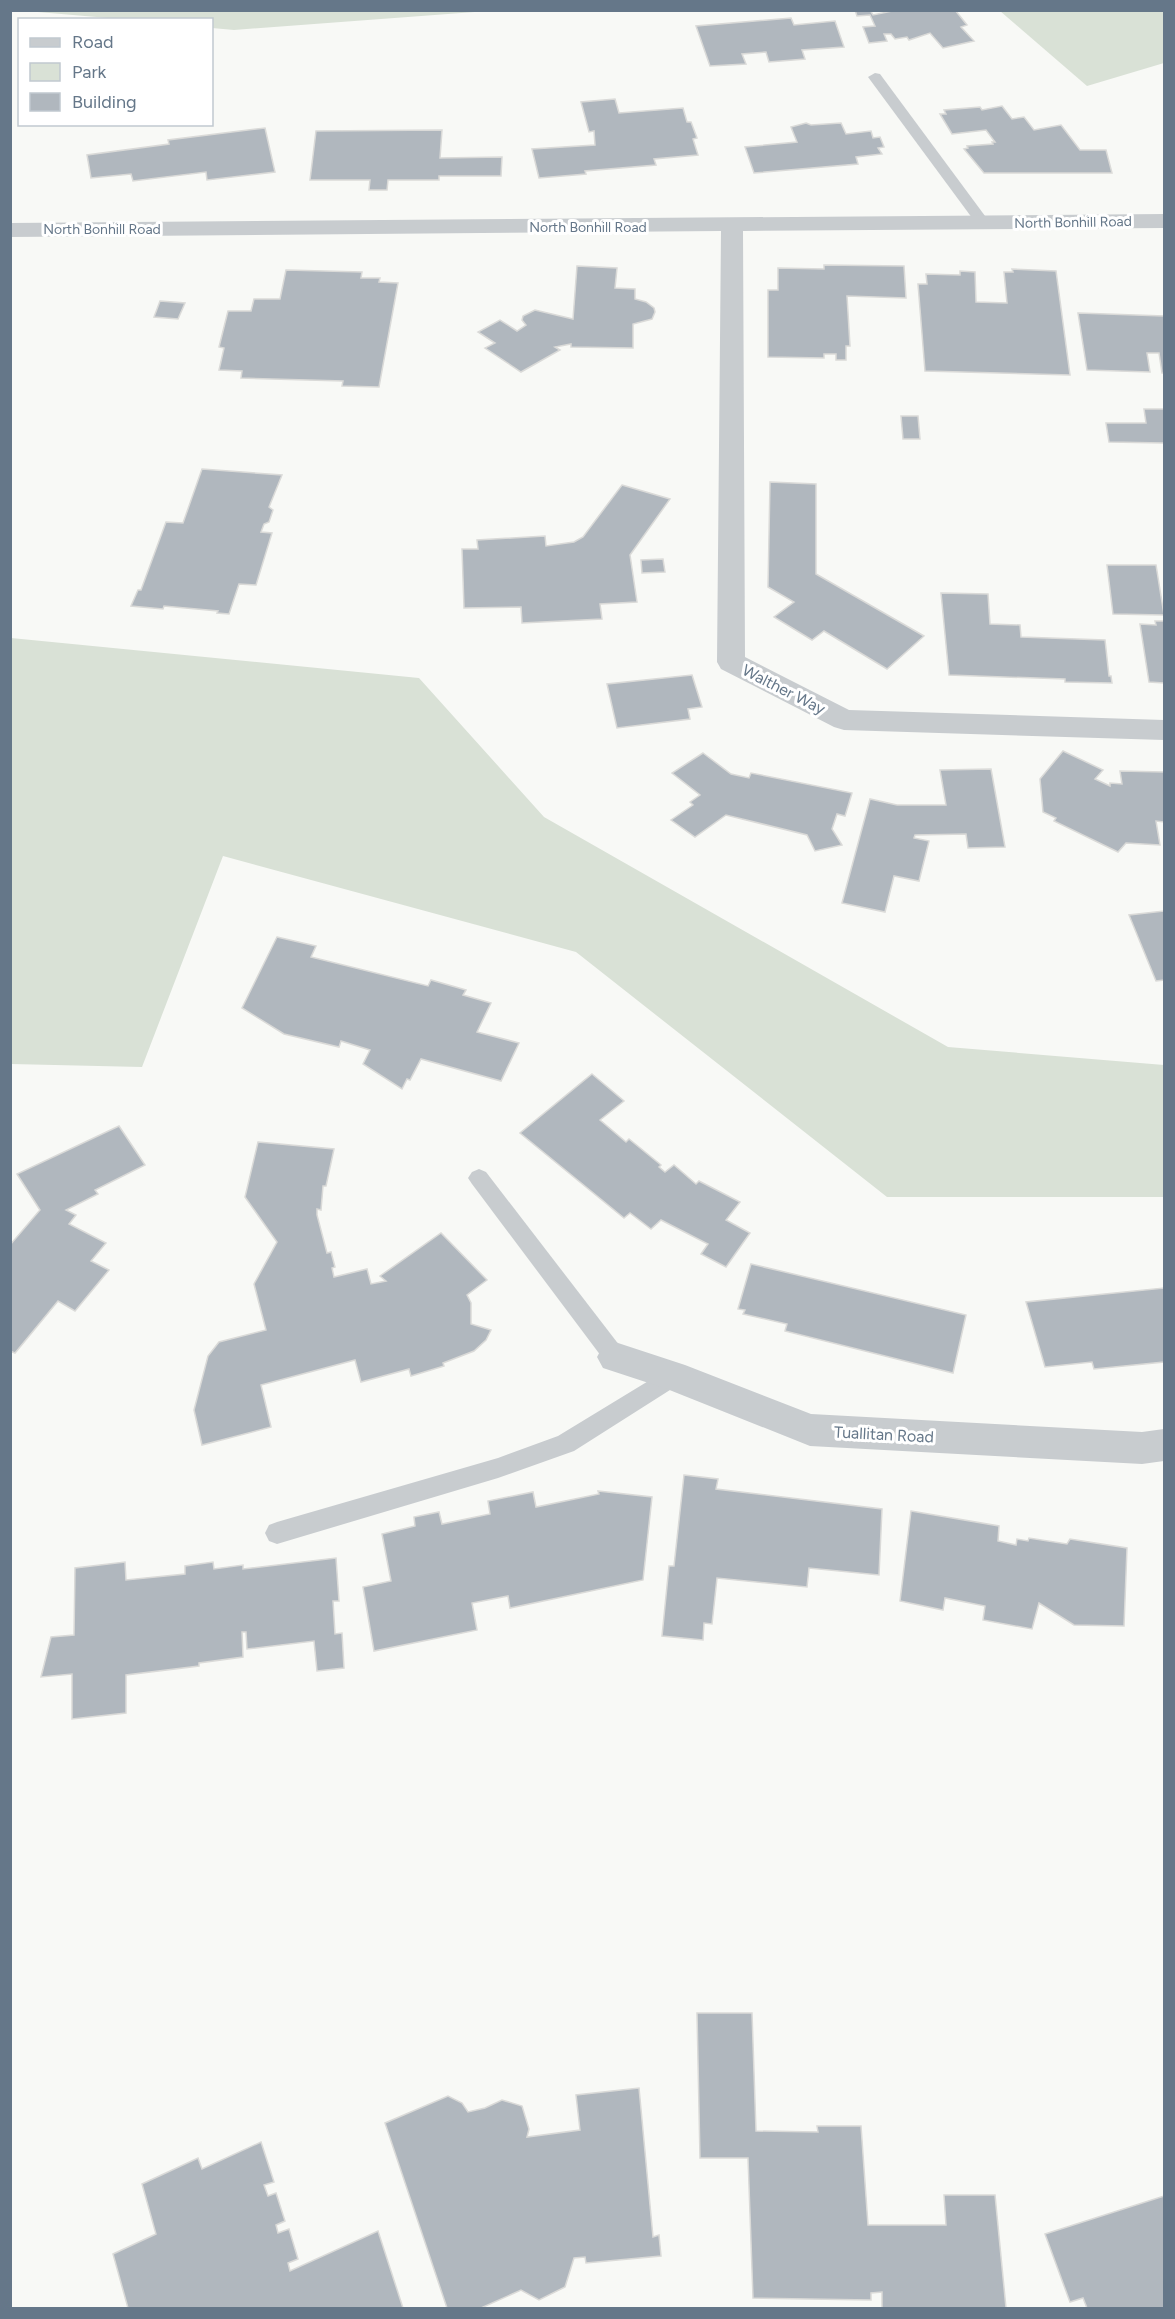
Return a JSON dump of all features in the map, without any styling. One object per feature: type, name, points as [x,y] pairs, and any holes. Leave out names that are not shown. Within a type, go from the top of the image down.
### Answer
[{"type":"street","name":"North Bonhill Road","points":[[10,230],[1164,222]]},
{"type":"street","name":"Walther Way","points":[[732,226],[731,662],[844,720],[1164,730]]},
{"type":"street","name":"Tuallitan Road","points":[[615,1357],[673,1376],[810,1430],[1142,1448],[1164,1445]]},
{"type":"lane","points":[[875,78],[982,224]]},
{"type":"lane","points":[[479,1178],[615,1357]]},
{"type":"lane","points":[[276,1533],[498,1468],[567,1444],[673,1376]]},
{"type":"green space","points":[[26,10],[488,11],[234,30],[213,28],[213,18],[108,18]]},
{"type":"green space","points":[[1000,11],[1164,11],[1164,63],[1087,86]]},
{"type":"green space","points":[[11,638],[419,678],[544,817],[948,1047],[1164,1065],[1164,1197],[887,1197],[576,952],[223,856],[142,1067],[11,1064]]},
{"type":"building","points":[[855,10],[870,10],[873,15],[897,10],[955,10],[967,25],[961,27],[974,41],[943,48],[930,33],[909,40],[907,37],[895,39],[891,34],[884,34],[887,41],[869,43],[863,27],[875,26],[870,15],[857,16]]},
{"type":"building","points":[[791,18],[794,25],[835,21],[844,47],[802,50],[805,59],[769,62],[766,52],[742,54],[746,64],[710,66],[696,26]]},
{"type":"building","points":[[615,99],[619,113],[683,108],[687,122],[691,122],[697,138],[693,139],[698,155],[654,159],[656,165],[585,171],[586,174],[539,178],[532,149],[595,145],[594,131],[589,132],[581,102]]},
{"type":"building","points":[[1002,106],[1012,119],[1024,117],[1034,130],[1061,125],[1080,150],[1106,150],[1112,173],[984,173],[964,149],[968,148],[967,146],[995,142],[986,130],[952,134],[940,114],[946,114],[944,110],[980,107],[982,110]]},
{"type":"building","points":[[806,123],[811,125],[841,123],[846,134],[871,131],[873,138],[880,137],[884,147],[878,148],[882,154],[856,157],[858,164],[754,173],[745,147],[797,142],[791,127]]},
{"type":"building","points":[[265,128],[275,172],[207,180],[206,172],[133,181],[131,174],[91,178],[87,155],[169,144],[168,140]]},
{"type":"building","points":[[442,130],[440,158],[502,157],[501,176],[439,176],[439,180],[388,180],[387,190],[369,190],[370,180],[310,180],[316,131]]},
{"type":"building","points":[[824,265],[904,266],[906,298],[847,296],[850,346],[846,346],[846,360],[836,360],[836,354],[824,354],[824,358],[768,357],[768,290],[778,290],[778,268],[824,269]]},
{"type":"building","points":[[577,266],[617,268],[615,288],[635,289],[635,299],[646,302],[654,308],[652,319],[633,324],[633,348],[571,347],[571,344],[555,347],[560,350],[521,372],[485,348],[495,343],[478,332],[500,320],[517,331],[526,325],[522,320],[523,316],[535,310],[573,319]]},
{"type":"building","points":[[1012,269],[1056,271],[1070,375],[925,371],[918,284],[927,284],[926,274],[960,275],[960,271],[975,272],[976,302],[1007,303],[1004,272],[1013,272]]},
{"type":"building","points":[[286,270],[362,272],[361,278],[380,278],[379,282],[398,283],[379,387],[342,386],[343,381],[241,378],[242,371],[219,370],[224,348],[219,347],[228,311],[251,311],[254,299],[280,299]]},
{"type":"building","points":[[160,301],[185,303],[178,319],[154,317]]},
{"type":"building","points":[[1078,313],[1164,316],[1164,373],[1162,373],[1159,353],[1147,353],[1150,372],[1087,370]]},
{"type":"building","points":[[1144,409],[1164,409],[1164,443],[1109,442],[1106,423],[1146,423]]},
{"type":"building","points":[[901,416],[918,416],[920,439],[903,439]]},
{"type":"building","points":[[202,469],[282,475],[269,507],[273,510],[269,522],[264,524],[261,532],[272,533],[256,585],[239,584],[229,614],[164,606],[163,609],[131,606],[138,590],[141,590],[166,522],[183,523]]},
{"type":"building","points":[[770,482],[816,484],[816,574],[924,636],[887,669],[824,631],[812,640],[774,617],[794,602],[768,587]]},
{"type":"building","points":[[622,485],[670,499],[630,555],[637,602],[600,604],[602,619],[522,623],[521,607],[464,608],[462,549],[478,549],[477,540],[545,536],[546,546],[574,542],[583,537]]},
{"type":"building","points":[[663,559],[665,572],[642,573],[641,560]]},
{"type":"building","points":[[1107,565],[1156,565],[1164,615],[1113,614]]},
{"type":"building","points":[[941,593],[988,594],[990,624],[1020,625],[1021,637],[1105,640],[1109,676],[1111,676],[1112,683],[949,675]]},
{"type":"building","points":[[1155,621],[1164,621],[1164,683],[1149,682],[1140,624],[1156,625]]},
{"type":"building","points":[[692,675],[702,707],[688,709],[690,719],[617,728],[607,684]]},
{"type":"building","points":[[1063,751],[1103,770],[1095,779],[1110,786],[1110,783],[1122,784],[1120,771],[1164,772],[1164,822],[1156,821],[1160,845],[1126,843],[1118,852],[1054,821],[1056,818],[1043,812],[1040,779]]},
{"type":"building","points":[[703,753],[731,774],[749,778],[751,773],[852,793],[845,816],[837,814],[832,829],[842,845],[815,851],[807,835],[726,815],[695,837],[671,820],[693,805],[690,802],[700,795],[672,773]]},
{"type":"building","points":[[991,769],[1005,847],[968,848],[966,834],[915,835],[914,838],[929,841],[919,881],[894,876],[885,912],[842,903],[870,799],[897,805],[946,805],[940,770]]},
{"type":"building","points":[[1164,911],[1164,980],[1156,981],[1129,915]]},
{"type":"building","points":[[277,937],[316,946],[311,957],[428,986],[431,980],[466,990],[463,995],[491,1003],[477,1032],[519,1043],[501,1081],[421,1059],[410,1080],[407,1079],[402,1089],[363,1064],[370,1050],[341,1041],[339,1047],[284,1034],[242,1008]]},
{"type":"building","points":[[592,1074],[624,1101],[600,1120],[626,1142],[629,1139],[661,1165],[659,1167],[665,1172],[674,1165],[696,1184],[699,1181],[740,1202],[726,1220],[750,1233],[726,1267],[701,1254],[708,1244],[661,1220],[651,1229],[630,1213],[624,1218],[520,1133]]},
{"type":"building","points":[[119,1126],[145,1165],[95,1190],[98,1194],[66,1210],[76,1215],[69,1224],[106,1243],[91,1261],[109,1270],[75,1311],[58,1301],[15,1353],[10,1351],[10,1245],[40,1210],[17,1174]]},
{"type":"building","points":[[258,1142],[334,1149],[326,1186],[323,1186],[321,1210],[317,1209],[317,1215],[327,1253],[331,1252],[335,1267],[332,1268],[334,1277],[367,1269],[371,1284],[386,1281],[380,1276],[441,1233],[487,1280],[467,1295],[471,1303],[471,1324],[491,1330],[486,1340],[474,1351],[443,1363],[444,1366],[411,1376],[409,1369],[361,1382],[355,1360],[261,1385],[271,1427],[202,1445],[194,1410],[208,1356],[219,1342],[266,1330],[254,1284],[277,1242],[245,1197]]},
{"type":"building","points":[[751,1264],[966,1315],[953,1373],[785,1331],[787,1324],[743,1314],[745,1310],[738,1309]]},
{"type":"building","points":[[1164,1288],[1164,1362],[1094,1369],[1092,1362],[1045,1367],[1026,1302]]},
{"type":"building","points":[[684,1475],[718,1479],[716,1489],[882,1509],[879,1575],[809,1568],[807,1587],[717,1578],[712,1624],[704,1623],[703,1640],[662,1636],[669,1566],[674,1566]]},
{"type":"building","points":[[598,1491],[652,1497],[643,1580],[510,1608],[508,1596],[472,1603],[477,1630],[374,1651],[363,1587],[391,1581],[382,1534],[415,1526],[414,1517],[439,1512],[442,1524],[490,1514],[488,1501],[533,1492],[536,1507],[599,1494]]},
{"type":"building","points":[[911,1511],[999,1526],[998,1541],[1016,1545],[1017,1539],[1028,1541],[1029,1538],[1067,1544],[1070,1539],[1127,1548],[1124,1626],[1074,1625],[1039,1603],[1032,1629],[983,1620],[985,1606],[945,1598],[943,1610],[900,1601]]},
{"type":"building","points":[[336,1558],[339,1601],[333,1601],[335,1634],[342,1633],[344,1668],[317,1671],[314,1641],[247,1649],[246,1632],[242,1632],[243,1657],[199,1663],[199,1666],[126,1675],[126,1713],[72,1719],[72,1674],[41,1677],[51,1637],[74,1635],[75,1568],[125,1562],[126,1580],[185,1574],[185,1566],[213,1562],[214,1569],[243,1565],[243,1569]]},
{"type":"building","points":[[697,2013],[752,2013],[756,2131],[818,2132],[817,2126],[861,2126],[868,2225],[946,2225],[944,2195],[995,2195],[1006,2308],[882,2308],[882,2292],[871,2293],[871,2300],[753,2298],[748,2158],[700,2158]]},
{"type":"building","points":[[639,2088],[653,2237],[659,2235],[661,2256],[586,2263],[585,2257],[574,2258],[565,2287],[539,2300],[521,2290],[481,2308],[447,2308],[385,2123],[448,2096],[462,2103],[468,2112],[485,2108],[502,2100],[522,2106],[529,2129],[527,2137],[580,2130],[576,2095]]},
{"type":"building","points":[[261,2142],[274,2182],[264,2185],[268,2196],[276,2193],[285,2221],[276,2225],[278,2233],[289,2229],[298,2259],[288,2263],[290,2271],[378,2231],[403,2308],[128,2308],[113,2254],[156,2234],[142,2184],[198,2158],[202,2169]]},
{"type":"building","points":[[1164,2196],[1164,2308],[1087,2308],[1083,2298],[1070,2302],[1045,2234]]}]
